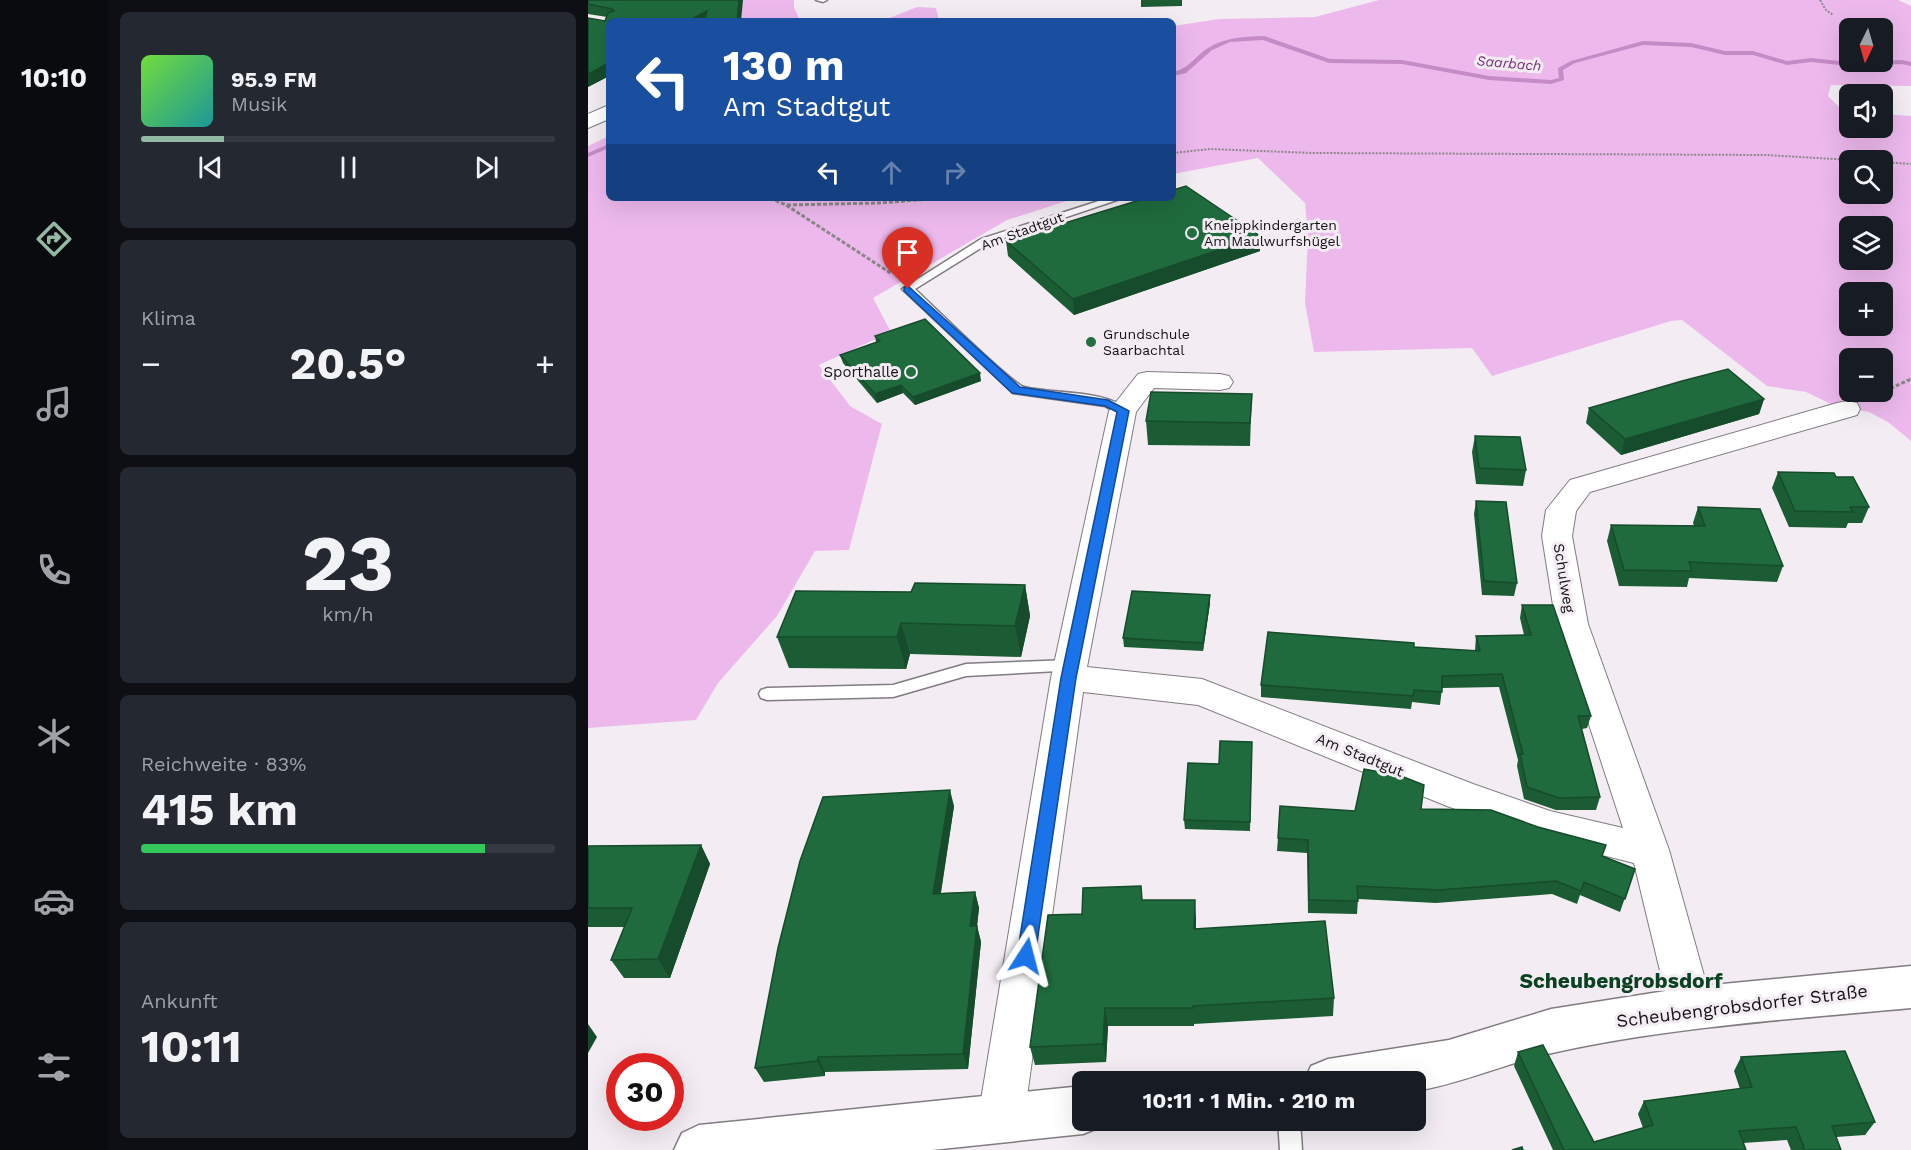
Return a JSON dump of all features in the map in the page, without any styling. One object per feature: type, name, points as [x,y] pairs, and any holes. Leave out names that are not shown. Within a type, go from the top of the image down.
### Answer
[{"type":"main road","name":"Scheubengrobsdorfer Straße","points":[[1398,1071],[1449,1063],[1551,1031],[1691,1008],[1911,987]]},
{"type":"main road","points":[[699,1150],[1072,1111]]},
{"type":"street","points":[[588,123],[606,113]]},
{"type":"street","points":[[1001,1118],[1070,672],[1123,411],[1147,380],[1220,382]]},
{"type":"street","name":"Schulweg","points":[[1691,1008],[1650,850],[1572,624],[1557,536],[1561,510],[1580,486],[1847,409]]},
{"type":"street","name":"Am Stadtgut","points":[[1070,672],[1202,692],[1460,795],[1549,827],[1650,850]]},
{"type":"lane","name":"Am Stadtgut","points":[[908,289],[985,241],[1109,201]]},
{"type":"lane","points":[[908,289],[1017,390],[1108,403],[1123,411]]},
{"type":"lane","points":[[766,694],[893,691],[966,670],[1070,672]]},
{"type":"lane","points":[[1289,1131],[1291,1150]]},
{"type":"path","points":[[1820,0],[1826,10],[1833,15]]},
{"type":"path","points":[[1176,153],[1210,149],[1324,153],[1766,155],[1839,159]]},
{"type":"path","points":[[1893,163],[1911,164]]},
{"type":"path","points":[[777,201],[889,271],[908,289]]},
{"type":"path","points":[[786,205],[905,201]]},
{"type":"path","points":[[1847,409],[1911,378]]},
{"type":"shaded area","points":[[683,0],[794,0],[799,18],[674,18]]},
{"type":"shaded area","points":[[1379,0],[1898,0],[1911,6],[1911,86],[1839,84],[1831,85],[1828,96],[1839,107],[1839,138],[1893,138],[1893,115],[1911,116],[1911,441],[1888,422],[1869,412],[1835,406],[1806,392],[1767,386],[1682,320],[1671,321],[1492,376],[1472,348],[1314,352],[1305,303],[1308,235],[1305,203],[1258,158],[1176,173],[1176,26],[1219,19],[1315,17]]},
{"type":"shaded area","points":[[917,7],[936,8],[938,18],[890,18]]},
{"type":"shaded area","points":[[606,137],[606,201],[1067,201],[1007,220],[873,298],[891,332],[819,365],[850,406],[882,424],[849,550],[815,551],[777,616],[718,683],[696,720],[588,728],[588,146]]},
{"type":"building","points":[[588,0],[739,0],[737,18],[705,18],[707,11],[694,18],[606,18],[608,13],[614,11],[612,9],[588,4]]},
{"type":"building","points":[[588,18],[605,21],[606,18],[606,65],[588,74]]},
{"type":"building","points":[[1186,186],[1260,236],[1073,299],[1006,241],[1136,201],[1176,201],[1176,189]]},
{"type":"building","name":"Sporthalle","points":[[925,319],[980,373],[913,397],[901,385],[875,394],[840,355],[880,341],[875,336]]},
{"type":"building","points":[[1728,369],[1764,399],[1625,439],[1589,408],[1682,381]]},
{"type":"building","points":[[1151,392],[1252,394],[1250,423],[1146,421]]},
{"type":"building","points":[[1475,436],[1520,437],[1526,470],[1479,468]]},
{"type":"building","points":[[1778,472],[1834,473],[1836,477],[1853,477],[1869,507],[1850,507],[1853,512],[1795,511]]},
{"type":"building","points":[[1476,501],[1506,502],[1517,583],[1484,581]]},
{"type":"building","points":[[1698,507],[1760,509],[1783,566],[1689,562],[1692,571],[1624,570],[1611,525],[1705,526]]},
{"type":"building","points":[[915,583],[1025,585],[1015,626],[901,623],[897,637],[777,637],[796,591],[911,592]]},
{"type":"building","points":[[1132,591],[1210,595],[1203,643],[1123,638]]},
{"type":"building","points":[[1522,605],[1553,605],[1591,716],[1578,716],[1600,797],[1559,798],[1527,787],[1520,754],[1523,754],[1502,674],[1442,676],[1442,692],[1414,690],[1413,696],[1261,685],[1268,632],[1414,643],[1414,647],[1480,651],[1476,636],[1531,635]]},
{"type":"building","points":[[1220,741],[1252,742],[1250,822],[1184,820],[1188,763],[1219,764]]},
{"type":"building","points":[[1364,769],[1401,776],[1424,785],[1421,809],[1491,810],[1538,827],[1606,845],[1602,856],[1635,869],[1625,899],[1584,882],[1581,891],[1556,881],[1439,890],[1357,886],[1358,901],[1309,900],[1308,840],[1278,838],[1280,806],[1355,811]]},
{"type":"building","points":[[950,790],[933,894],[975,892],[970,926],[977,926],[963,1054],[818,1057],[817,1061],[755,1068],[778,948],[800,861],[823,797]]},
{"type":"building","points":[[701,845],[658,959],[611,960],[632,908],[588,908],[588,846]]},
{"type":"building","points":[[1141,886],[1142,900],[1195,900],[1194,929],[1325,921],[1334,998],[1193,1006],[1193,1008],[1105,1008],[1103,1044],[1030,1047],[1048,915],[1082,914],[1083,888]]},
{"type":"building","points":[[1543,1045],[1594,1142],[1653,1125],[1644,1101],[1752,1087],[1741,1057],[1845,1051],[1875,1122],[1832,1126],[1841,1150],[1805,1150],[1796,1127],[1739,1131],[1746,1150],[1564,1150],[1518,1052]]},
{"type":"waterway","name":"Saarbach","points":[[1176,73],[1184,72],[1210,49],[1229,40],[1264,38],[1329,61],[1402,62],[1489,78],[1551,82],[1562,79],[1560,69],[1573,62],[1643,43],[1691,45],[1725,53],[1753,53],[1787,63],[1811,60],[1849,64],[1902,62],[1911,64]]},
{"type":"waterway","name":"Saarbach","points":[[588,155],[606,147]]},
{"type":"place","name":"Kneippkindergarten Am Maulwurfshügel","points":[[1192,233]]},
{"type":"place","name":"Grundschule Saarbachtal","points":[[1091,342]]},
{"type":"place","name":"Sporthalle","points":[[911,372]]},
{"type":"district","name":"Scheubengrobsdorf","points":[[1621,981]]},
{"type":"route","points":[[908,289],[1017,390],[1108,403],[1123,411],[1068,678],[1026,956]]}]
